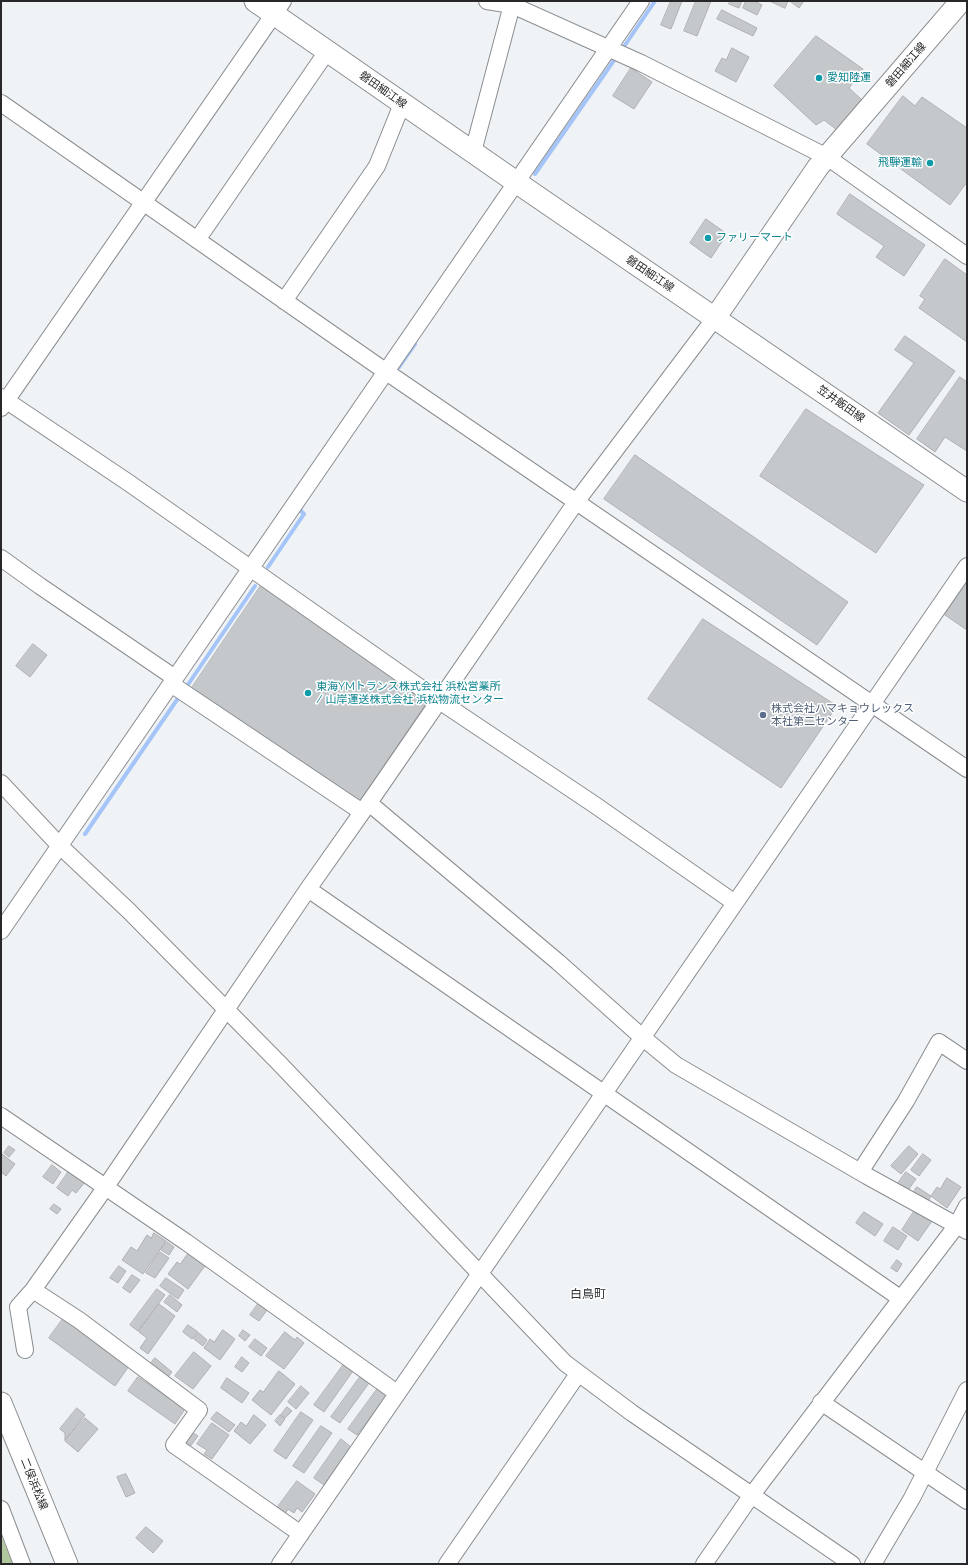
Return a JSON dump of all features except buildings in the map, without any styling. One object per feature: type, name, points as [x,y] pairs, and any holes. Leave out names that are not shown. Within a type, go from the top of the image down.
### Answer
[{"type":"main road","name":"磐田細江線","points":[[255,1],[279,8],[328,50],[402,104],[715,318],[818,167],[961,1]]},
{"type":"main road","name":"笠井飯田線","points":[[715,318],[967,491]]},
{"type":"main road","name":"二俣浜松線","points":[[1,1404],[67,1564]]},
{"type":"street","points":[[487,1],[513,3],[641,63],[827,157],[967,256]]},
{"type":"street","points":[[1,931],[60,846],[178,687],[251,569],[385,371],[516,182],[615,51],[641,1]]},
{"type":"street","points":[[473,152],[513,3]]},
{"type":"street","points":[[279,8],[3,402],[129,483],[438,700],[595,805],[735,903]]},
{"type":"street","points":[[197,240],[328,50]]},
{"type":"street","points":[[1,104],[385,371],[967,769]]},
{"type":"street","points":[[284,301],[378,166],[402,104]]},
{"type":"street","points":[[25,1350],[18,1307],[33,1290],[105,1188],[308,889],[576,502],[715,318]]},
{"type":"street","points":[[1,558],[178,687],[365,808],[558,962],[642,1037],[676,1064],[860,1172],[962,1228]]},
{"type":"street","points":[[280,1564],[967,566]]},
{"type":"street","points":[[1,783],[60,846],[129,911],[226,1009],[565,1363],[578,1374],[751,1496],[852,1564]]},
{"type":"street","points":[[308,889],[900,1298]]},
{"type":"street","points":[[860,1172],[906,1101],[939,1042],[967,1061]]},
{"type":"street","points":[[1,1116],[186,1242],[397,1393]]},
{"type":"street","points":[[704,1564],[751,1496],[900,1298],[962,1228],[967,1206]]},
{"type":"street","points":[[33,1290],[79,1320],[199,1410],[174,1445],[301,1534]]},
{"type":"street","points":[[446,1564],[578,1374]]},
{"type":"street","points":[[874,1564],[899,1522],[967,1390]]},
{"type":"street","points":[[821,1402],[967,1501]]},
{"type":"street","points":[[1,1509],[22,1564]]},
{"type":"green space","points":[[1,1535],[13,1564],[1,1564]]},
{"type":"waterway","points":[[621,51],[655,1]]},
{"type":"waterway","points":[[535,174],[617,56]]},
{"type":"waterway","points":[[399,367],[415,344]]},
{"type":"waterway","points":[[268,567],[304,514],[300,510],[301,507]]},
{"type":"waterway","points":[[185,689],[255,586]]},
{"type":"waterway","points":[[85,834],[181,694]]},
{"type":"place","name":"愛知陸運","points":[[819,78]]},
{"type":"place","name":"飛騨運輸","points":[[930,163]]},
{"type":"place","name":"ファリーマート","points":[[708,238]]},
{"type":"place","name":"東海YMトランス株式会社 浜松営業所 / 山岸運送株式会社 浜松物流センター","points":[[308,693]]},
{"type":"place","name":"株式会社ハマキョウレックス 本社第二センター","points":[[763,715]]},
{"type":"district","name":"白鳥町","points":[[588,1294]]}]
